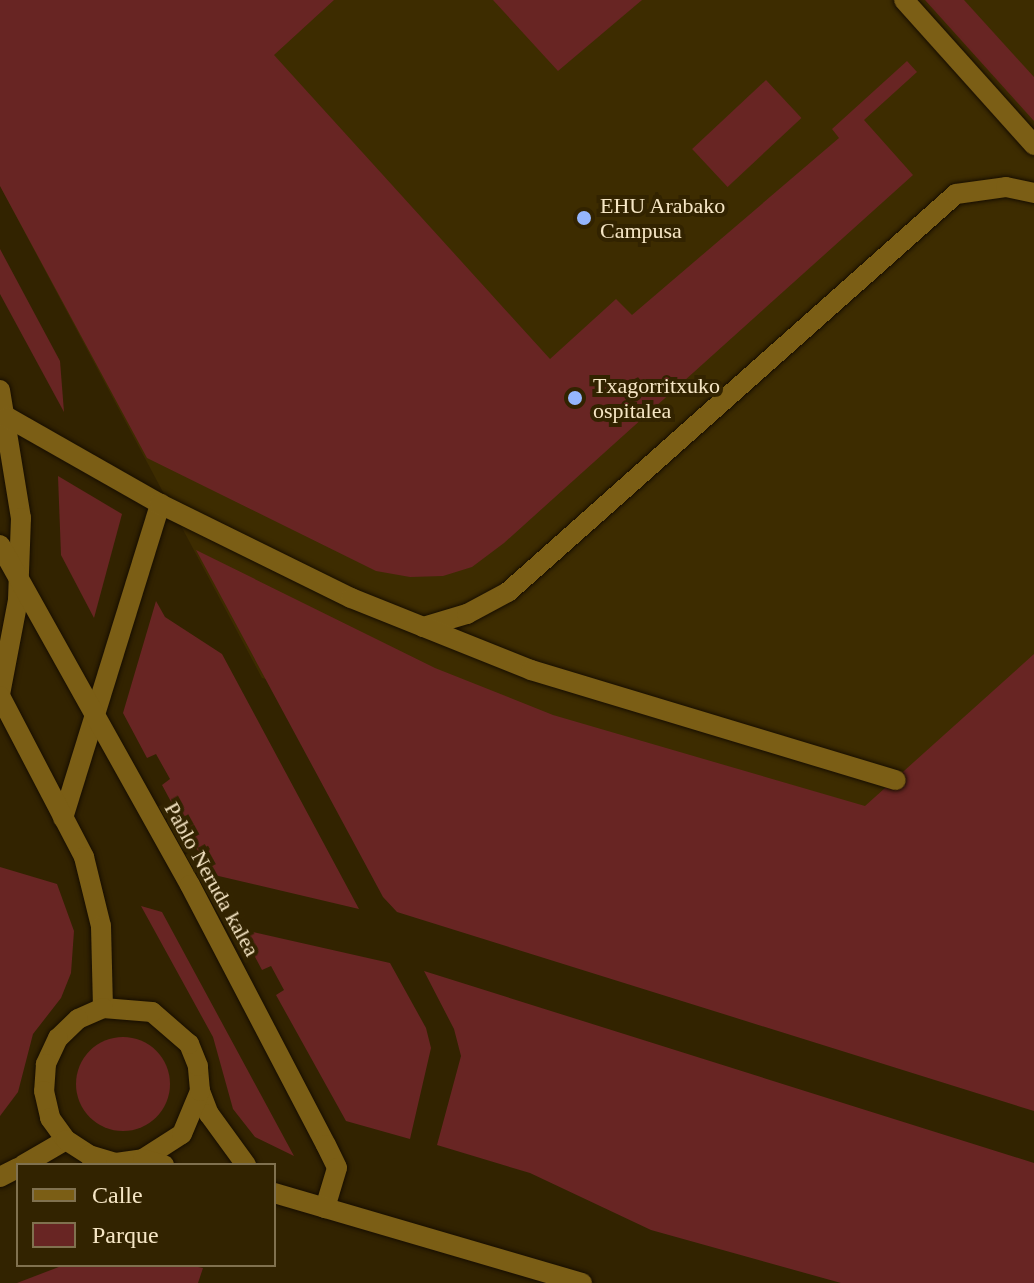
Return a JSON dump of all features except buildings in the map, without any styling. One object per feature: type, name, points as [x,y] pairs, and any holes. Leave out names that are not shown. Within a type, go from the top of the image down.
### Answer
[{"type":"street","points":[[904,0],[1034,145]]},
{"type":"street","points":[[423,627],[467,614],[508,592],[956,194],[1006,187],[1034,193]]},
{"type":"street","name":"Pablo Neruda kalea","points":[[0,390],[19,490],[18,579],[0,695]]},
{"type":"street","points":[[7,417],[160,504],[351,598],[531,670],[896,780]]},
{"type":"street","points":[[63,818],[160,504]]},
{"type":"street","name":"Pablo Neruda kalea","points":[[0,545],[326,1145],[337,1168],[325,1208]]},
{"type":"street","points":[[0,695],[84,857],[101,926],[103,1008]]},
{"type":"street","points":[[200,1091],[182,1134],[143,1159],[116,1163],[89,1155],[66,1140],[50,1118],[44,1091],[46,1064],[58,1038],[78,1019],[103,1008],[152,1012],[173,1025],[189,1044],[209,1114],[245,1163]]},
{"type":"street","points":[[25,1163],[66,1140]]},
{"type":"street","points":[[143,1159],[157,1163]]},
{"type":"street","points":[[276,1194],[582,1283]]},
{"type":"shaded area","name":"Txagorritxuko ospitalea","points":[[0,0],[1034,0],[1034,888],[262,678],[0,186]]},
{"type":"green space","points":[[0,0],[334,0],[274,55],[550,359],[616,299],[632,315],[839,138],[832,129],[907,61],[917,72],[864,120],[913,175],[504,543],[472,567],[443,576],[410,577],[376,571],[147,458],[0,186]]},
{"type":"green space","points":[[493,0],[642,0],[558,71]]},
{"type":"green space","points":[[925,0],[964,0],[1034,77],[1034,121]]},
{"type":"green space","points":[[766,80],[801,118],[728,187],[692,149]]},
{"type":"green space","points":[[0,249],[60,361],[64,412],[0,294]]},
{"type":"green space","points":[[58,476],[122,514],[94,618],[61,555]]},
{"type":"green space","points":[[196,550],[435,668],[553,715],[865,806],[1034,654],[1034,1111],[397,912],[383,897]]},
{"type":"green space","points":[[156,601],[165,617],[222,654],[359,909],[210,874],[162,785],[170,779],[156,754],[147,758],[123,713]]},
{"type":"green space","points":[[0,867],[57,884],[74,931],[71,973],[61,998],[33,1034],[18,1092],[0,1116]]},
{"type":"green space","points":[[141,906],[162,912],[294,1156],[255,1137],[233,1109],[213,1037]]},
{"type":"green space","points":[[240,929],[390,963],[426,1028],[431,1048],[410,1139],[346,1121],[276,995],[284,990],[271,966],[262,970]]},
{"type":"green space","points":[[424,971],[1034,1163],[1034,1283],[841,1283],[651,1230],[530,1173],[437,1145],[461,1056],[454,1029]]},
{"type":"green space","points":[[114,1037],[132,1037],[157,1050],[167,1066],[170,1084],[167,1102],[157,1118],[132,1131],[114,1131],[89,1118],[76,1093],[76,1075],[89,1050]]},
{"type":"green space","points":[[59,1267],[203,1268],[198,1283],[17,1283]]},
{"type":"place","name":"EHU Arabako Campusa","points":[[584,218]]},
{"type":"place","name":"Txagorritxuko ospitalea","points":[[575,398]]}]
